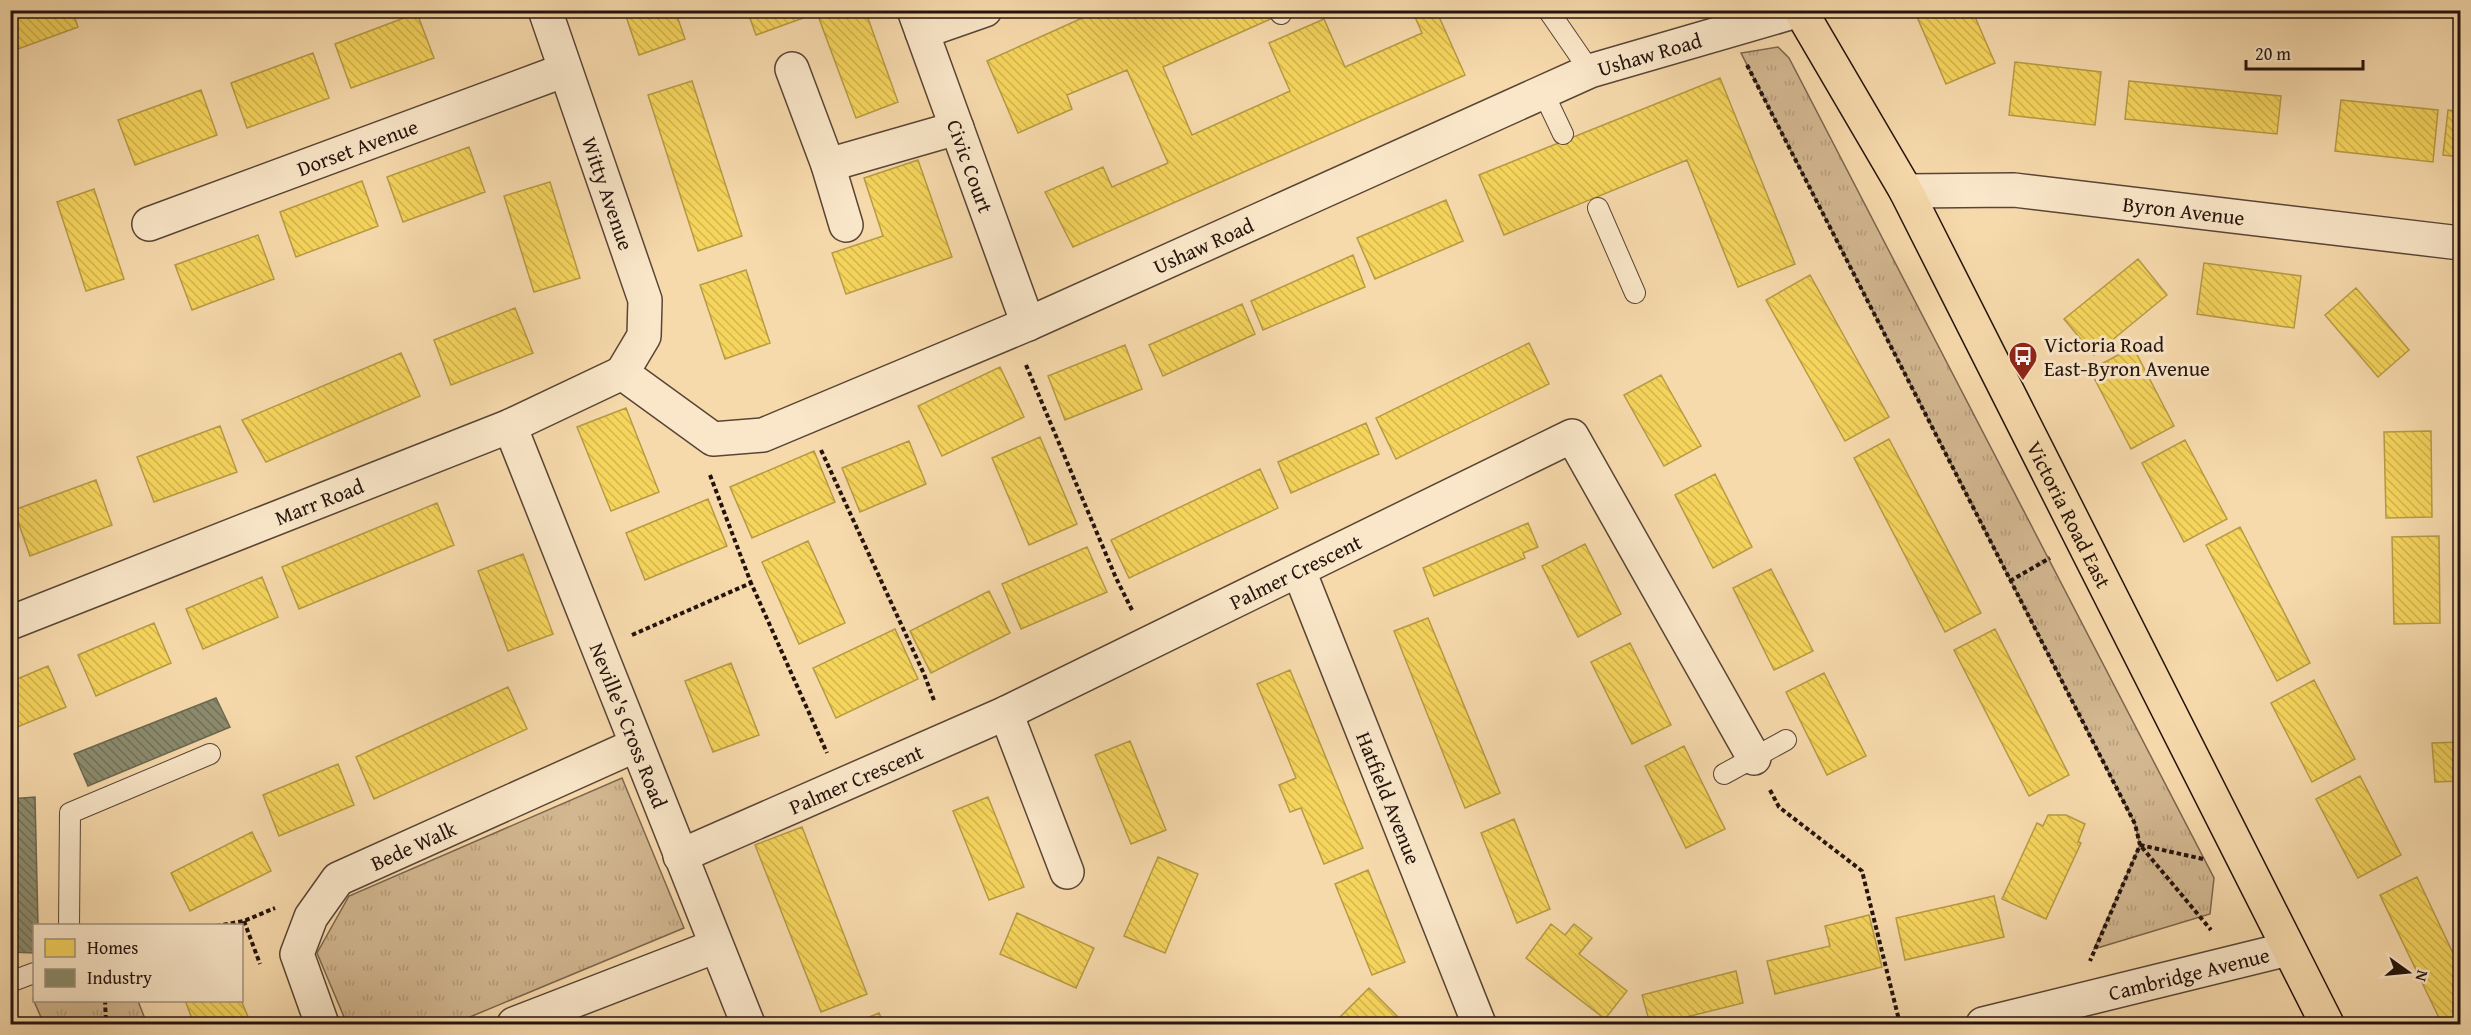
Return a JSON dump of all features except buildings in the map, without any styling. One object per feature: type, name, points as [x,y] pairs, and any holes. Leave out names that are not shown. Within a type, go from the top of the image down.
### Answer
[{"type":"main road","name":"Victoria Road East","points":[[1800,10],[1906,191],[2327,1024]]},
{"type":"street","name":"Witty Avenue","points":[[545,10],[645,300],[644,336],[622,373]]},
{"type":"street","points":[[918,21],[985,10]]},
{"type":"street","name":"Ushaw Road","points":[[713,439],[763,435],[806,417],[1019,327],[1590,71],[1800,10]]},
{"type":"street","name":"Civic Court","points":[[918,21],[957,128],[1019,327]]},
{"type":"street","points":[[792,69],[828,165],[846,225]]},
{"type":"street","name":"Dorset Avenue","points":[[148,224],[565,70]]},
{"type":"street","points":[[828,165],[957,128]]},
{"type":"street","name":"Byron Avenue","points":[[1906,191],[2014,190],[2460,243]]},
{"type":"street","points":[[622,373],[713,439]]},
{"type":"street","name":"Marr Road","points":[[10,623],[510,426],[622,373]]},
{"type":"street","name":"Neville's Cross Road","points":[[510,426],[748,1024]]},
{"type":"street","name":"Palmer Crescent","points":[[680,856],[1006,713],[1572,436],[1754,758]]},
{"type":"street","name":"Hatfield Avenue","points":[[1299,571],[1479,1024]]},
{"type":"street","points":[[1006,713],[1067,872]]},
{"type":"street","name":"Bede Walk","points":[[322,1024],[297,954],[311,917],[338,879],[636,746]]},
{"type":"street","points":[[514,1024],[716,946]]},
{"type":"street","name":"Cambridge Avenue","points":[[1983,1024],[2288,949]]},
{"type":"lane","points":[[1548,10],[1590,71]]},
{"type":"lane","points":[[1543,92],[1563,134]]},
{"type":"lane","points":[[1598,208],[1635,293]]},
{"type":"lane","points":[[1724,774],[1786,740]]},
{"type":"lane","points":[[69,924],[70,813],[210,754]]},
{"type":"lane","points":[[10,982],[33,973]]},
{"type":"path","points":[[1730,30],[2135,825],[2140,845],[2237,962]]},
{"type":"path","points":[[1019,327],[1132,611]]},
{"type":"path","points":[[806,417],[935,702]]},
{"type":"path","points":[[713,439],[706,466],[751,583],[828,755]]},
{"type":"path","points":[[2010,580],[2082,541]]},
{"type":"path","points":[[633,634],[751,583]]},
{"type":"path","points":[[1754,758],[1779,807],[1862,871],[1900,1024]]},
{"type":"path","points":[[2140,845],[2248,868]]},
{"type":"path","points":[[2077,1001],[2094,949],[2140,845]]},
{"type":"path","points":[[105,1002],[106,1024]]},
{"type":"green space","points":[[1778,47],[1789,58],[2214,878],[2210,914],[2094,949],[2140,845],[2135,824],[1741,53]]},
{"type":"green space","points":[[622,778],[684,928],[453,1024],[347,1024],[317,953],[349,896]]},
{"type":"green space","points":[[34,1002],[138,1002],[147,1024],[44,1024]]},
{"type":"place","name":"Victoria Road East-Byron Avenue","points":[[2023,382]]}]
